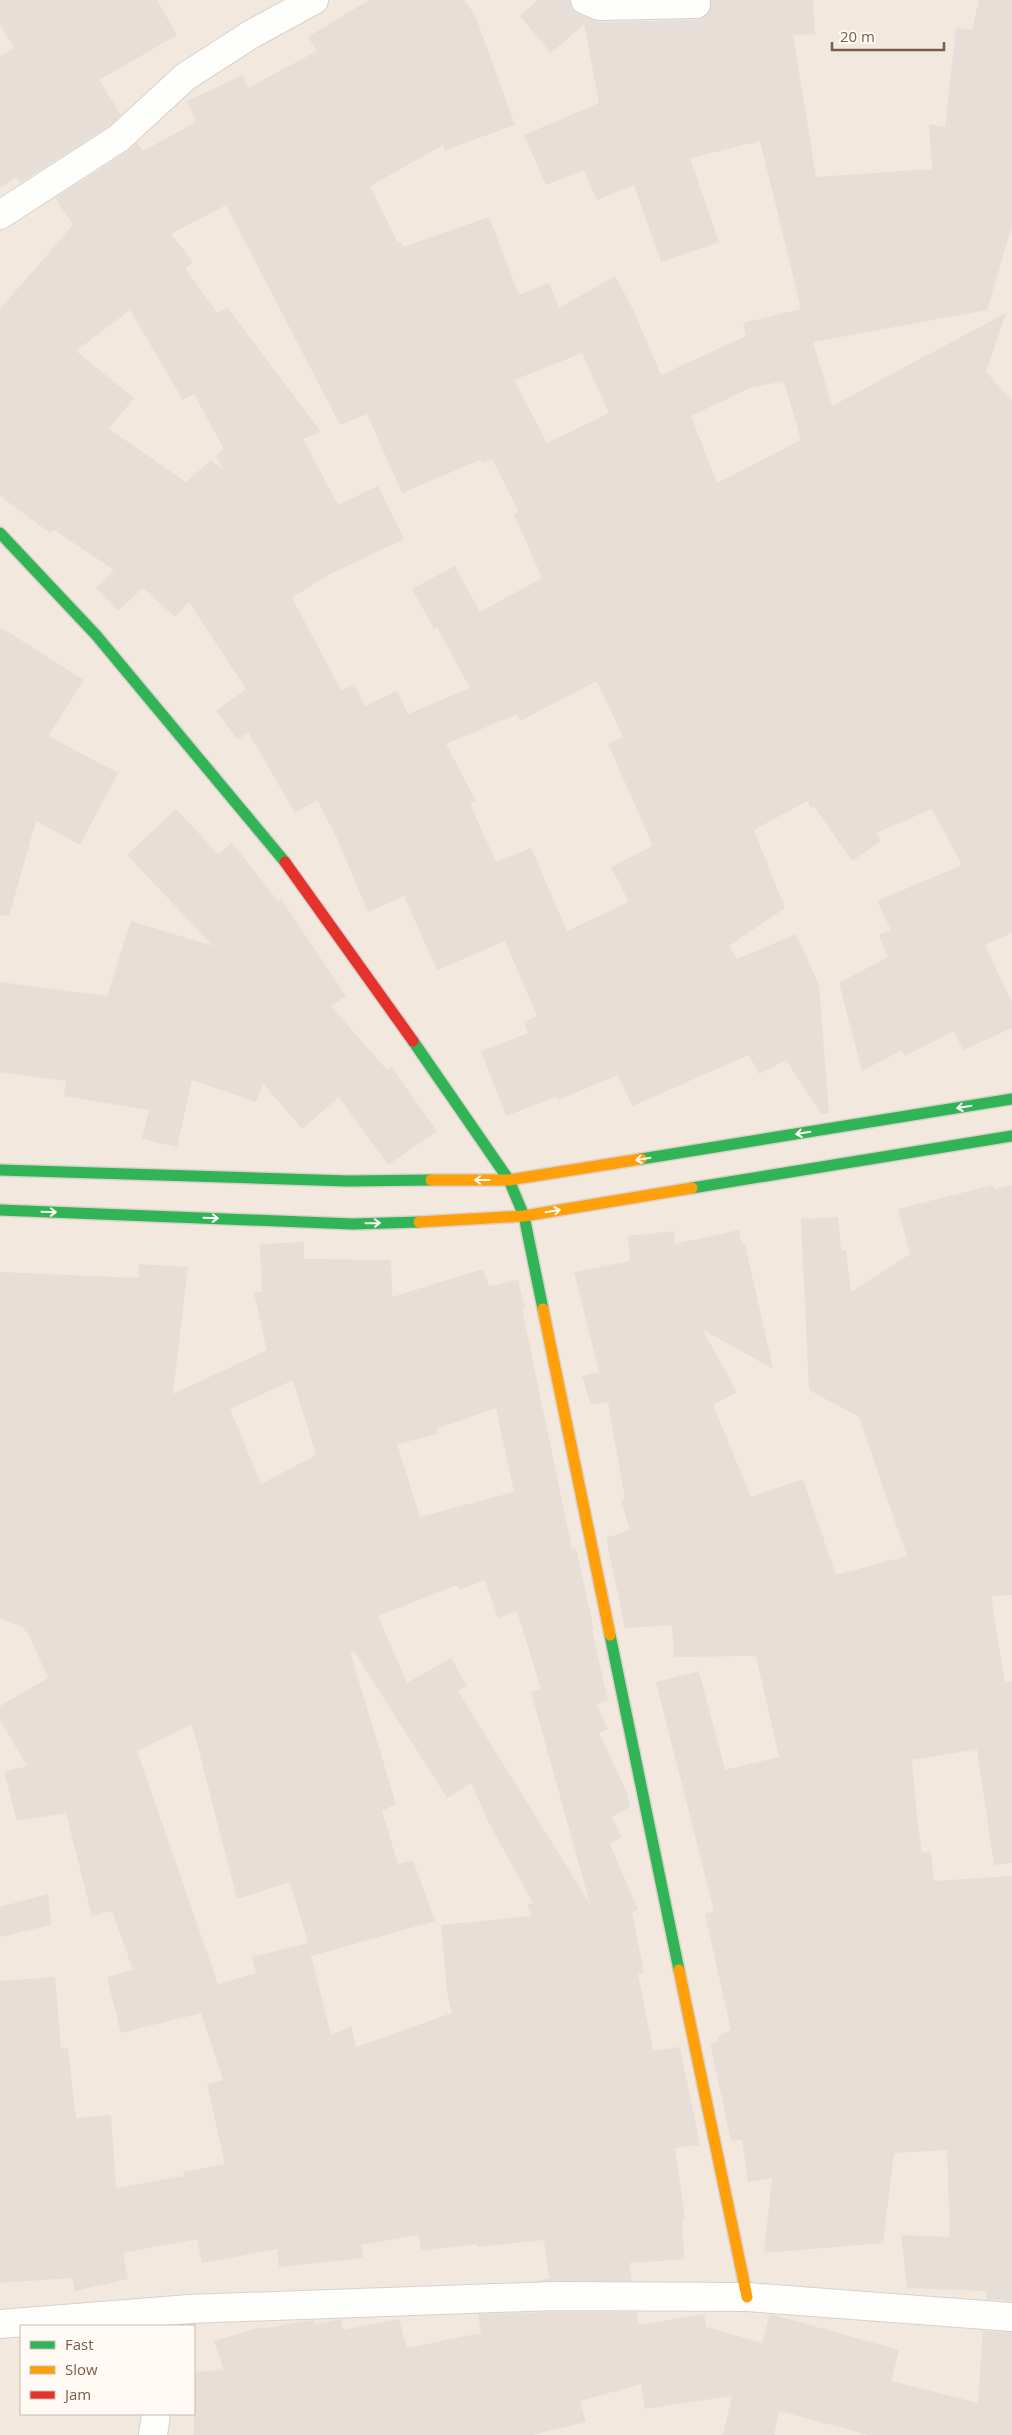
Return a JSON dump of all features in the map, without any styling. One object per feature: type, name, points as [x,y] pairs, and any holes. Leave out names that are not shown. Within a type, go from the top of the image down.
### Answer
[{"type":"main road","points":[[0,533],[96,635],[272,844],[367,974],[509,1180],[524,1216],[747,2297]]},
{"type":"main road","points":[[0,1170],[348,1181],[509,1180],[1012,1099]]},
{"type":"main road","points":[[0,1210],[353,1224],[449,1222],[524,1216],[1012,1136]]},
{"type":"street","points":[[0,215],[119,138],[185,77],[250,35],[314,0]]},
{"type":"street","points":[[584,0],[599,6],[696,4]]},
{"type":"street","points":[[0,2324],[186,2318],[554,2296],[747,2297],[1012,2317]]},
{"type":"street","points":[[153,2435],[156,2415]]},
{"type":"shaded area","points":[[0,0],[1012,0],[1012,2435],[0,2435]]},
{"type":"building","points":[[0,0],[157,0],[177,35],[99,80],[121,115],[109,126],[20,183],[16,177],[0,188],[0,57],[14,48],[0,24]]},
{"type":"building","points":[[369,0],[464,0],[475,15],[515,125],[445,150],[443,145],[370,186],[398,243],[401,242],[403,247],[489,217],[519,295],[549,283],[559,308],[615,276],[637,317],[661,375],[746,336],[743,323],[801,309],[760,141],[690,158],[719,242],[661,262],[634,185],[597,200],[584,170],[546,185],[524,135],[599,103],[584,24],[551,53],[520,16],[538,0],[570,0],[572,9],[578,14],[599,22],[697,20],[709,12],[711,0],[813,0],[815,34],[793,35],[816,177],[932,169],[929,124],[945,127],[956,28],[972,30],[979,0],[1012,0],[1012,226],[987,310],[813,342],[832,406],[1006,313],[986,372],[1012,401],[1012,933],[985,945],[1012,1003],[1012,1028],[963,1050],[954,1031],[905,1056],[902,1050],[862,1071],[839,983],[888,957],[879,935],[891,930],[877,901],[962,865],[932,809],[876,833],[881,841],[852,861],[814,806],[811,808],[807,801],[754,830],[785,908],[729,946],[737,959],[796,934],[819,985],[829,1113],[821,1114],[786,1060],[759,1074],[749,1055],[632,1106],[618,1075],[558,1100],[556,1097],[506,1116],[481,1051],[528,1033],[524,1022],[537,1016],[505,941],[437,970],[404,896],[368,912],[337,838],[317,800],[295,813],[248,732],[238,740],[216,711],[246,689],[189,602],[175,617],[143,588],[118,611],[96,588],[114,570],[53,529],[50,533],[0,496],[0,309],[73,225],[55,198],[128,151],[137,142],[143,151],[196,122],[187,101],[243,75],[248,88],[317,51],[308,37]],"holes":[[[226,205],[340,425],[367,414],[402,493],[480,460],[482,463],[492,459],[519,512],[514,514],[542,578],[480,612],[455,566],[412,589],[434,629],[437,627],[470,688],[408,714],[397,691],[365,706],[354,684],[341,690],[292,598],[328,575],[404,539],[378,486],[338,505],[303,439],[321,432],[227,307],[217,313],[185,268],[193,262],[171,234]],[[130,310],[183,400],[194,394],[224,449],[216,456],[224,470],[211,460],[186,482],[109,429],[134,398],[76,351]],[[582,353],[609,413],[547,443],[514,380]],[[784,381],[801,440],[717,483],[691,416],[750,388]],[[597,681],[623,737],[608,744],[653,846],[611,867],[629,902],[567,931],[531,848],[496,862],[470,804],[476,801],[446,744],[517,714],[520,721]]]},
{"type":"building","points":[[0,627],[84,680],[48,736],[118,773],[80,845],[36,821],[9,916],[0,915]]},
{"type":"building","points":[[176,809],[218,854],[232,843],[278,901],[281,899],[346,996],[331,1006],[387,1070],[391,1067],[437,1131],[388,1165],[339,1097],[302,1129],[263,1083],[256,1102],[192,1080],[177,1147],[142,1139],[149,1110],[64,1096],[66,1081],[0,1072],[0,982],[107,996],[131,921],[213,946],[127,855]]},
{"type":"building","points":[[993,1185],[995,1189],[1012,1185],[1012,1595],[991,1596],[1005,1683],[1012,1682],[1012,1863],[994,1865],[977,1749],[912,1760],[922,1853],[931,1852],[934,1881],[1012,1876],[1012,2301],[986,2299],[986,2291],[907,2288],[901,2235],[950,2237],[947,2150],[894,2153],[883,2243],[764,2253],[772,2178],[748,2182],[742,2139],[731,2141],[710,2043],[718,2042],[718,2036],[731,2030],[705,1914],[714,1911],[656,1682],[699,1671],[725,1770],[779,1757],[756,1656],[674,1657],[672,1625],[625,1628],[606,1538],[630,1530],[621,1500],[625,1499],[608,1402],[591,1405],[582,1376],[599,1372],[574,1272],[630,1261],[628,1236],[674,1231],[675,1244],[739,1230],[742,1244],[745,1244],[773,1369],[702,1329],[737,1392],[713,1405],[751,1497],[803,1479],[836,1575],[907,1556],[859,1417],[809,1390],[801,1219],[838,1217],[841,1250],[846,1250],[851,1292],[910,1254],[898,1209]]},
{"type":"building","points":[[304,1242],[304,1259],[391,1260],[392,1297],[483,1269],[489,1286],[518,1280],[525,1308],[522,1309],[572,1549],[576,1548],[608,1701],[596,1704],[608,1729],[599,1733],[626,1790],[630,1807],[612,1817],[622,1837],[610,1844],[638,1910],[632,1912],[644,1973],[638,1974],[653,2051],[680,2047],[700,2145],[675,2148],[685,2218],[682,2219],[684,2259],[629,2263],[632,2281],[536,2281],[549,2278],[544,2240],[478,2247],[477,2244],[421,2251],[419,2235],[361,2245],[363,2258],[279,2267],[277,2249],[202,2263],[197,2239],[123,2253],[128,2279],[75,2291],[72,2278],[0,2283],[0,1981],[55,1977],[61,2049],[68,2048],[76,2118],[111,2115],[116,2188],[184,2176],[183,2172],[225,2164],[207,2084],[223,2080],[201,2013],[121,2033],[107,1977],[133,1970],[112,1911],[92,1916],[66,1813],[17,1821],[4,1772],[27,1766],[0,1720],[0,1706],[48,1678],[29,1635],[22,1627],[0,1618],[0,1272],[139,1278],[138,1264],[188,1267],[173,1394],[267,1350],[254,1293],[262,1291],[260,1244]],"holes":[[[293,1380],[316,1455],[261,1484],[230,1409]],[[496,1408],[514,1492],[420,1517],[397,1444],[438,1434],[436,1429]],[[485,1580],[498,1618],[517,1611],[541,1689],[531,1692],[590,1904],[458,1691],[467,1686],[451,1658],[407,1683],[378,1616],[457,1585],[459,1590]],[[354,1651],[447,1798],[471,1783],[490,1825],[533,1903],[527,1905],[532,1916],[441,1925],[447,1992],[452,2013],[356,2047],[351,2026],[331,2035],[308,1943],[252,1957],[256,1973],[218,1984],[137,1751],[192,1724],[237,1899],[290,1882],[312,1956],[435,1921],[413,1860],[398,1864],[382,1811],[396,1804],[350,1652]]]},
{"type":"building","points":[[48,1894],[51,1925],[0,1937],[0,1907]]},
{"type":"building","points":[[637,2312],[639,2325],[704,2314],[706,2327],[762,2343],[770,2314],[899,2350],[891,2381],[978,2403],[983,2331],[1012,2332],[1012,2435],[869,2435],[779,2411],[774,2435],[723,2435],[732,2396],[645,2409],[641,2384],[580,2401],[586,2422],[532,2435],[194,2435],[195,2372],[224,2370],[214,2341],[262,2327],[263,2329],[304,2321],[314,2320],[315,2324],[341,2319],[343,2330],[399,2319],[407,2348],[481,2333],[478,2314]]},
{"type":"traffic: fast","points":[[0,533],[96,635],[285,862]]},
{"type":"traffic: fast","points":[[413,1041],[509,1180],[524,1216],[543,1309]]},
{"type":"traffic: fast","points":[[641,1159],[1012,1099]]},
{"type":"traffic: fast","points":[[692,1188],[1012,1136]]},
{"type":"traffic: fast","points":[[0,1170],[348,1181],[431,1180]]},
{"type":"traffic: fast","points":[[0,1210],[353,1224],[419,1222]]},
{"type":"traffic: fast","points":[[610,1635],[679,1970]]},
{"type":"traffic: slow","points":[[431,1180],[509,1180],[641,1159]]},
{"type":"traffic: slow","points":[[419,1222],[524,1216],[692,1188]]},
{"type":"traffic: slow","points":[[543,1309],[610,1635]]},
{"type":"traffic: slow","points":[[679,1970],[747,2297]]},
{"type":"traffic: jam","points":[[285,862],[413,1041]]}]
